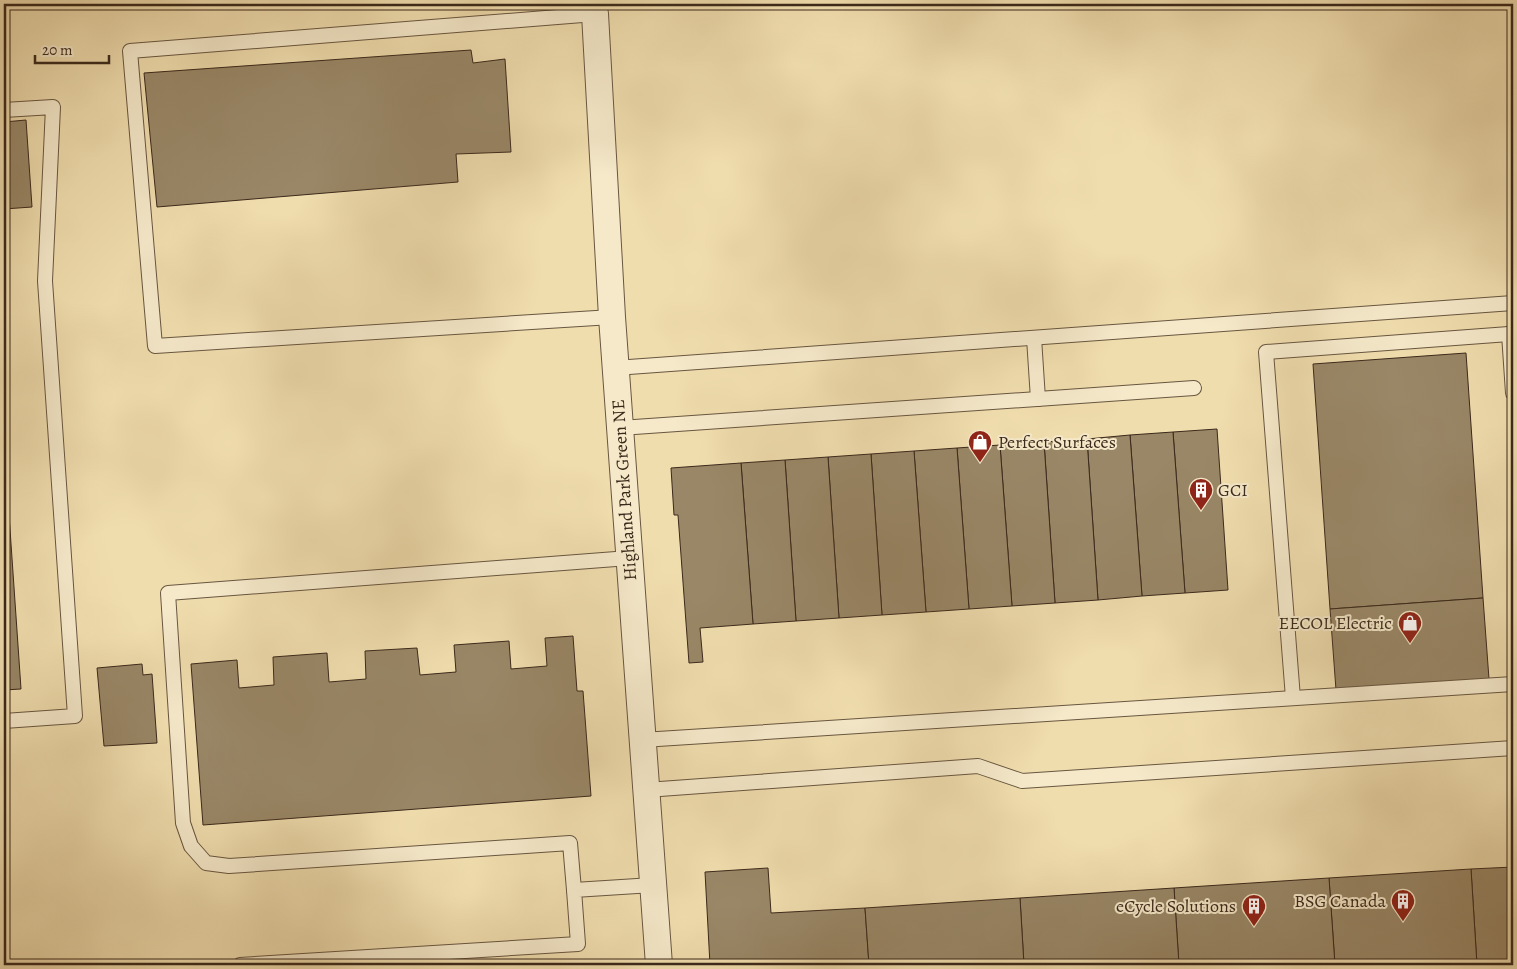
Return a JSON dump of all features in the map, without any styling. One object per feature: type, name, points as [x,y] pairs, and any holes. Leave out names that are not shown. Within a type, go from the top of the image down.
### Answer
[{"type":"street","name":"Highland Park Green NE","points":[[596,14],[615,368],[659,965]]},
{"type":"lane","points":[[596,14],[130,51],[131,70],[155,346],[612,317]]},
{"type":"lane","points":[[4,110],[53,107],[44,281],[76,716],[4,721]]},
{"type":"lane","points":[[615,368],[1513,303]]},
{"type":"lane","points":[[1293,698],[1266,352],[1511,334],[1513,393]]},
{"type":"lane","points":[[1034,338],[1038,399]]},
{"type":"lane","points":[[620,428],[1194,388]]},
{"type":"lane","points":[[240,965],[578,944],[570,843],[229,866],[206,863],[191,846],[183,823],[168,593],[629,558]]},
{"type":"lane","points":[[642,740],[1513,684]]},
{"type":"lane","points":[[646,790],[978,766],[1022,781],[1513,748]]},
{"type":"lane","points":[[574,890],[653,885]]},
{"type":"building","points":[[471,50],[473,63],[505,59],[511,152],[456,154],[458,182],[157,207],[144,73]]},
{"type":"building","points":[[26,120],[32,207],[4,209],[4,122]]},
{"type":"building","points":[[1466,353],[1483,598],[1330,609],[1313,364]]},
{"type":"building","name":"GCI","points":[[1217,429],[1228,590],[1185,593],[1173,432]]},
{"type":"building","points":[[1173,432],[1185,593],[1142,596],[1130,435]]},
{"type":"building","points":[[1130,435],[1142,596],[1098,600],[1087,439]]},
{"type":"building","points":[[1087,439],[1098,600],[1055,603],[1044,442]]},
{"type":"building","points":[[4,442],[21,689],[4,690]]},
{"type":"building","points":[[1044,442],[1055,603],[1012,606],[1000,445]]},
{"type":"building","points":[[1000,445],[1012,606],[969,609],[957,448]]},
{"type":"building","points":[[957,448],[969,609],[926,612],[914,451]]},
{"type":"building","points":[[914,451],[926,612],[882,615],[871,454]]},
{"type":"building","points":[[871,454],[882,615],[839,618],[828,457]]},
{"type":"building","points":[[828,457],[839,618],[796,621],[785,460]]},
{"type":"building","points":[[785,460],[796,621],[753,624],[741,463]]},
{"type":"building","points":[[741,463],[753,624],[700,628],[703,662],[689,663],[678,515],[674,515],[671,468]]},
{"type":"building","name":"EECOL Electric","points":[[1483,598],[1489,679],[1336,690],[1330,609]]},
{"type":"building","points":[[573,636],[577,691],[583,691],[591,796],[203,825],[191,664],[237,660],[239,688],[274,685],[273,657],[327,653],[329,682],[366,679],[365,651],[417,648],[420,675],[456,672],[454,645],[509,641],[511,669],[547,666],[545,638]]},
{"type":"building","points":[[142,664],[143,675],[152,674],[157,743],[104,746],[97,668]]},
{"type":"building","points":[[1513,867],[1513,965],[1477,965],[1471,869]]},
{"type":"building","points":[[768,868],[771,913],[865,908],[869,965],[710,965],[705,872]]},
{"type":"building","name":"BSG Canada","points":[[1471,869],[1477,965],[1335,965],[1329,878]]},
{"type":"building","name":"eCycle Solutions","points":[[1329,878],[1335,965],[1179,965],[1174,888]]},
{"type":"building","points":[[1174,888],[1179,965],[1024,965],[1020,898]]},
{"type":"building","points":[[1020,898],[1024,965],[869,965],[865,908]]},
{"type":"place","name":"Perfect Surfaces","points":[[980,463]]},
{"type":"place","name":"GCI","points":[[1201,511]]},
{"type":"place","name":"EECOL Electric","points":[[1410,644]]},
{"type":"place","name":"BSG Canada","points":[[1403,922]]},
{"type":"place","name":"eCycle Solutions","points":[[1254,927]]}]
